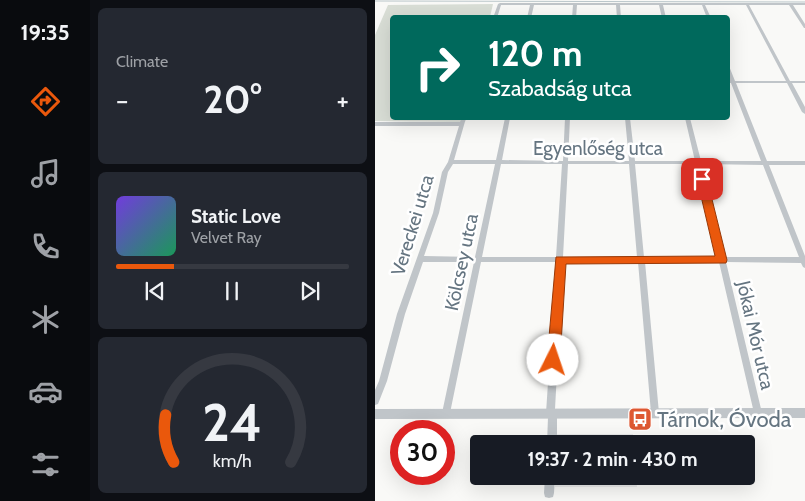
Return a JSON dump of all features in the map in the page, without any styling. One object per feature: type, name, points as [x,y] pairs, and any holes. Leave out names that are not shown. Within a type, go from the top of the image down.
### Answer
[{"type":"street","points":[[496,15],[500,4],[805,4]]},
{"type":"street","points":[[530,15],[532,4]]},
{"type":"street","points":[[574,15],[575,4]]},
{"type":"street","points":[[618,4],[619,15]]},
{"type":"street","points":[[661,4],[663,15]]},
{"type":"street","points":[[703,4],[708,15]]},
{"type":"street","points":[[747,4],[805,112]]},
{"type":"street","points":[[789,4],[805,27]]},
{"type":"street","points":[[420,259],[804,262],[731,82],[805,82]]},
{"type":"street","name":"Kölcsey utca","points":[[446,413],[508,120]]},
{"type":"street","points":[[551,435],[568,120]]},
{"type":"street","points":[[628,120],[655,413]]},
{"type":"street","name":"Jókai Mór utca","points":[[688,120],[758,413]]},
{"type":"street","points":[[375,124],[463,121]]},
{"type":"street","name":"Vereckei utca","points":[[375,401],[438,207],[446,169],[451,162],[463,121]]},
{"type":"street","name":"Egyenlőség utca","points":[[451,162],[805,163]]},
{"type":"street","points":[[375,414],[805,413]]},
{"type":"street","points":[[549,485],[549,493]]},
{"type":"shaded area","points":[[493,4],[490,15],[390,15],[390,120],[466,120],[465,122],[375,121],[375,35],[388,5]]},
{"type":"shaded area","points":[[633,434],[633,435],[557,435]]},
{"type":"shaded area","points":[[555,485],[637,485],[637,487],[555,487]]},
{"type":"waterway","points":[[375,1],[805,2]]},
{"type":"place","name":"Tárnok, Óvoda","points":[[640,419]]},
{"type":"route","points":[[553,360],[560,260],[721,260],[702,179]]}]
